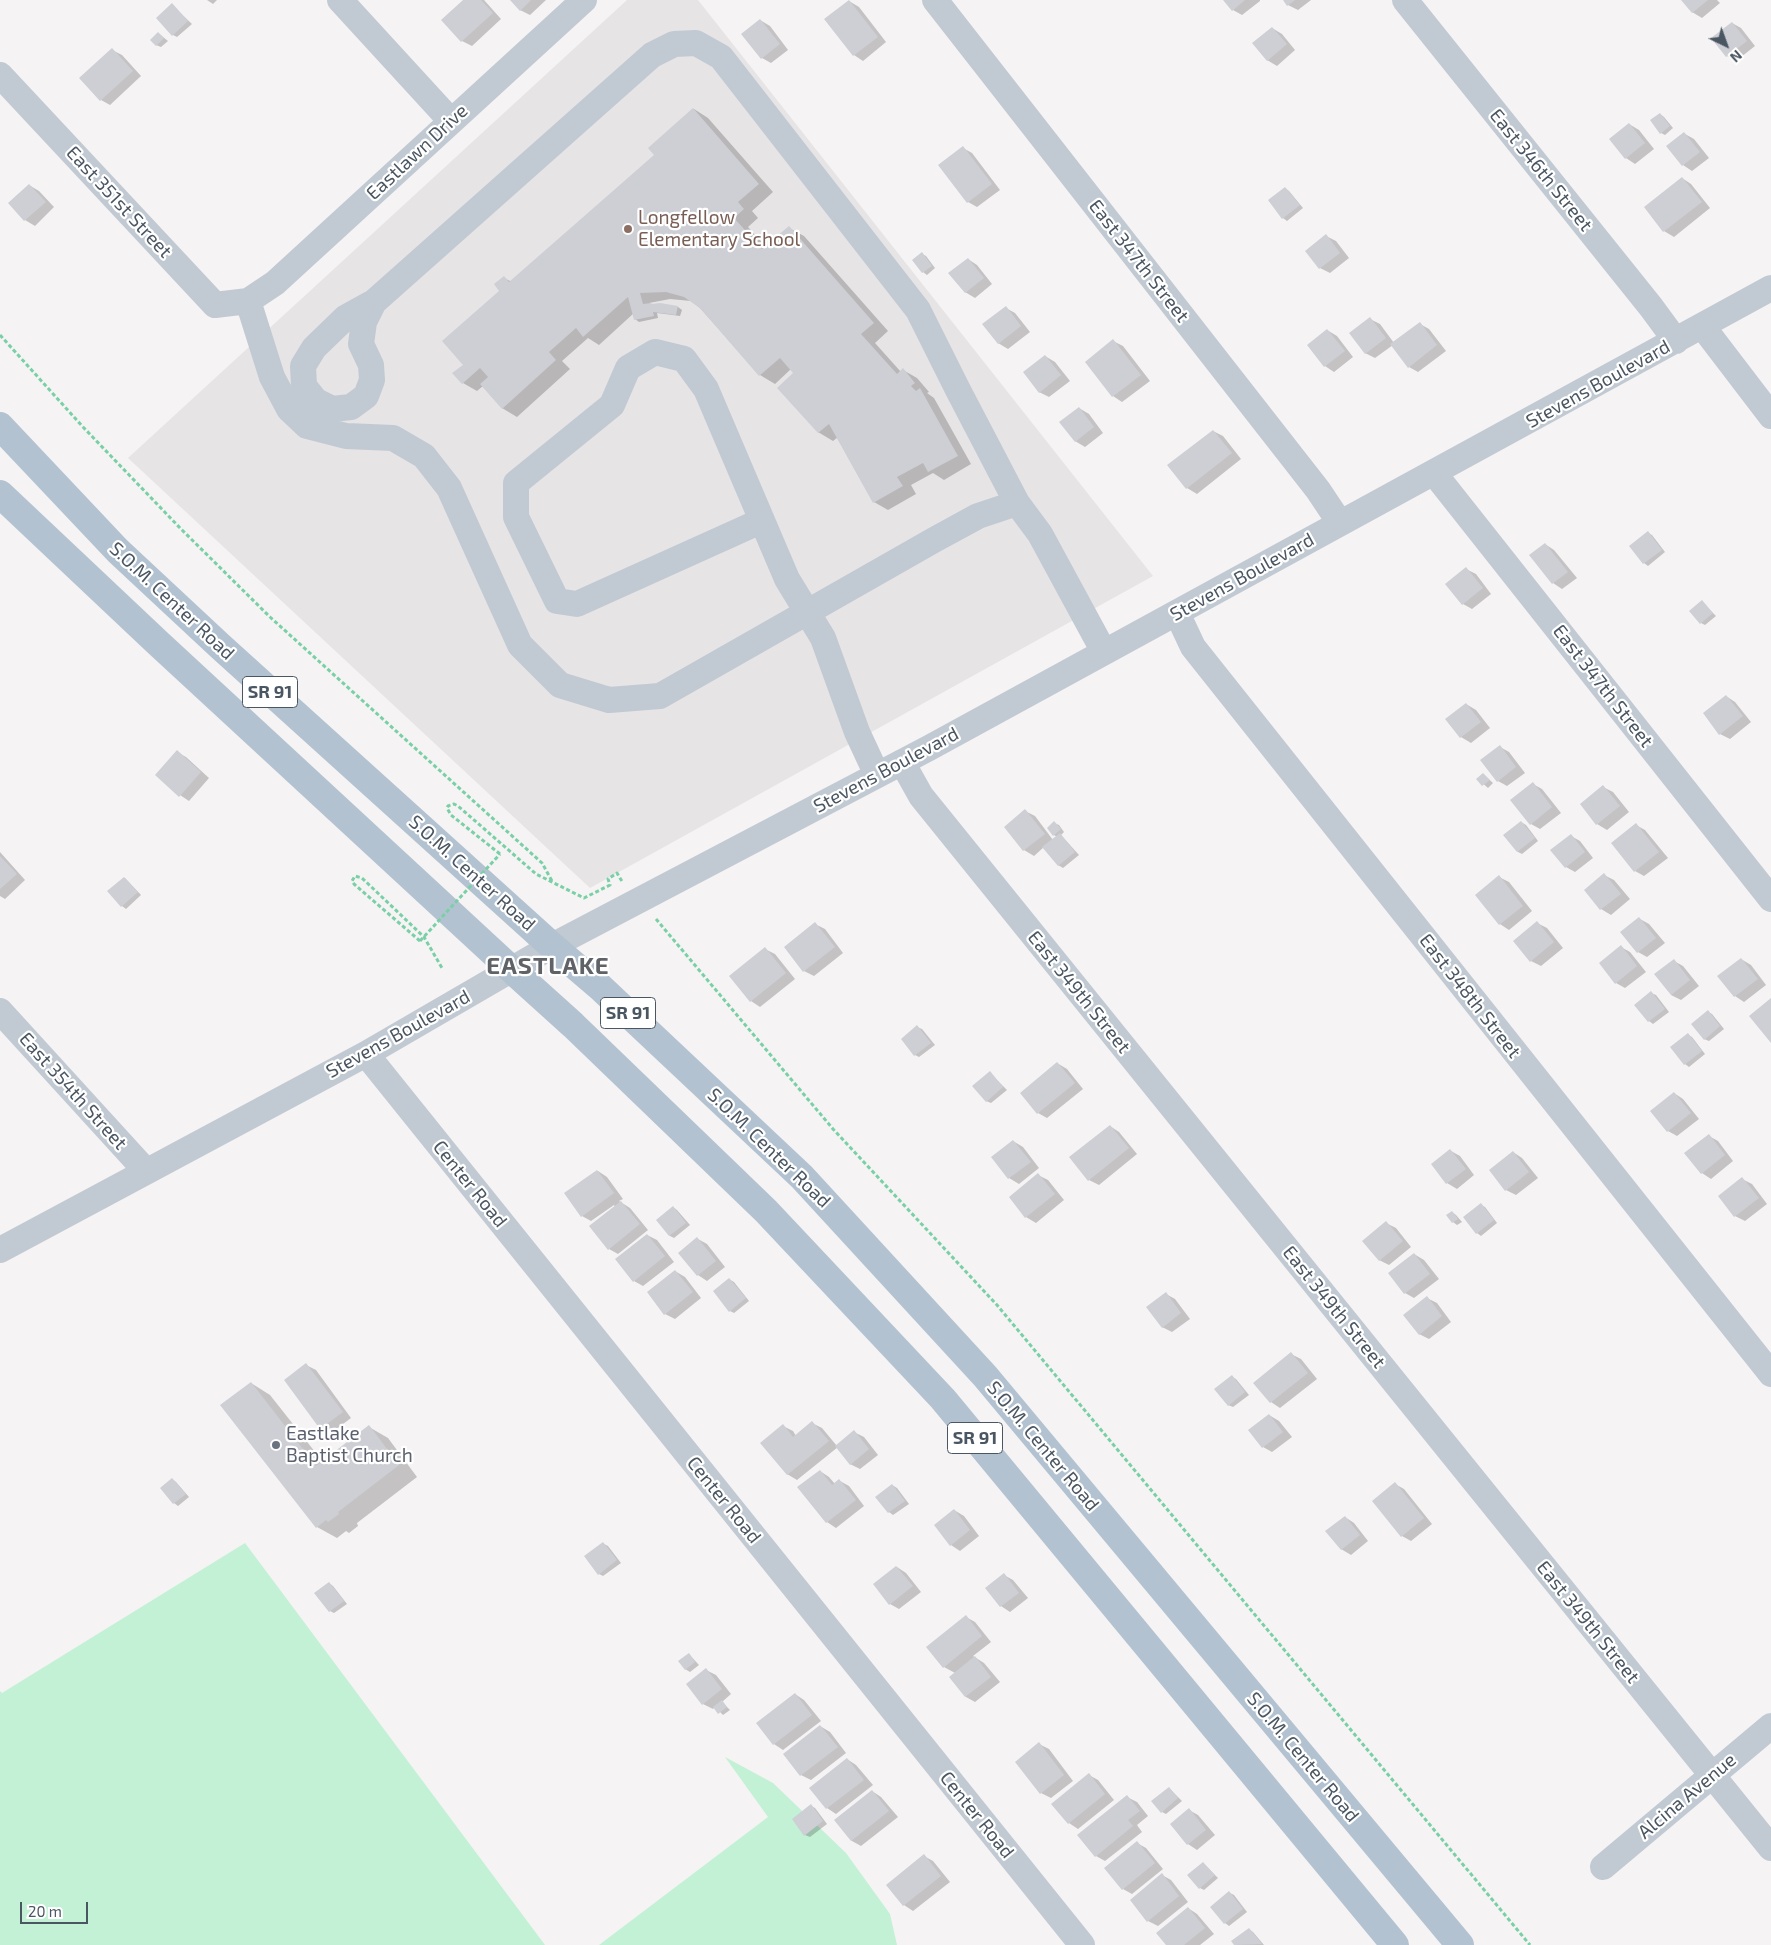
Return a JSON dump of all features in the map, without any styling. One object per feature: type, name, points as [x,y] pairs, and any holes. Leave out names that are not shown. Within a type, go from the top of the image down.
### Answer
[{"type":"main road","name":"S.O.M. Center Road","points":[[0,426],[132,564],[221,647],[552,946],[600,987],[802,1177],[985,1376],[1460,1945]]},
{"type":"main road","name":"SR 91","points":[[0,494],[151,636],[573,1025],[766,1211],[943,1399],[1395,1945]]},
{"type":"street","points":[[340,0],[451,121]]},
{"type":"street","name":"Eastlawn Drive","points":[[248,301],[275,283],[584,0]]},
{"type":"street","name":"East 347th Street","points":[[936,0],[1318,490],[1340,523]]},
{"type":"street","name":"East 346th Street","points":[[1404,0],[1676,341]]},
{"type":"street","points":[[374,302],[652,55],[674,44],[696,43],[721,56],[918,310],[1017,503],[1040,534],[1104,652]]},
{"type":"street","name":"East 351st Street","points":[[0,75],[214,305],[248,301]]},
{"type":"street","name":"Stevens Boulevard","points":[[0,1250],[366,1054],[552,946],[902,762],[1703,327],[1771,288]]},
{"type":"street","points":[[248,301],[272,377],[289,410],[307,426],[346,436],[393,438],[424,456],[449,488],[520,645],[560,685],[609,700],[660,696],[978,516],[1017,503]]},
{"type":"street","points":[[1703,327],[1771,416]]},
{"type":"street","points":[[761,521],[577,604],[557,601],[516,517],[516,483],[612,405],[628,368],[655,352],[684,359],[706,389],[787,579],[823,638],[857,732],[877,775]]},
{"type":"street","name":"East 347th Street","points":[[1434,473],[1771,899]]},
{"type":"street","name":"East 348th Street","points":[[1176,613],[1194,647],[1771,1374]]},
{"type":"street","name":"East 349th Street","points":[[902,762],[921,796],[1771,1848]]},
{"type":"street","name":"East 354th Street","points":[[0,1011],[146,1171]]},
{"type":"street","name":"Center Road","points":[[366,1054],[1082,1945]]},
{"type":"street","name":"Alcina Avenue","points":[[1603,1867],[1771,1726]]},
{"type":"path","points":[[0,335],[174,522],[270,617],[542,863],[552,882]]},
{"type":"path","points":[[442,968],[424,937],[362,878],[355,876],[352,881],[420,941],[500,854],[451,815],[447,808],[448,806],[454,804],[458,806],[536,874],[584,898],[610,885],[608,879],[617,874]]},
{"type":"path","points":[[652,914],[833,1129],[997,1305],[1530,1945]]},
{"type":"shaded area","name":"Longfellow Elementary School","points":[[627,0],[698,0],[1153,576],[590,888],[128,458]]},
{"type":"green space","points":[[245,1543],[545,1945],[0,1945],[0,1691],[2,1693]]},
{"type":"green space","points":[[725,1757],[773,1783],[846,1853],[890,1914],[897,1945],[599,1945],[768,1817]]},
{"type":"building","points":[[463,0],[481,0],[493,13],[461,42],[441,20]]},
{"type":"building","points":[[510,0],[531,0],[520,11]]},
{"type":"building","points":[[849,0],[878,37],[853,56],[824,19]]},
{"type":"building","points":[[1223,0],[1245,0],[1232,11]]},
{"type":"building","points":[[1283,0],[1295,0],[1287,6]]},
{"type":"building","points":[[1681,0],[1708,0],[1692,13]]},
{"type":"building","points":[[172,3],[188,21],[172,36],[156,18]]},
{"type":"building","points":[[760,19],[780,44],[761,59],[741,34]]},
{"type":"building","points":[[1732,22],[1747,41],[1726,57],[1711,38]]},
{"type":"building","points":[[1272,27],[1287,44],[1267,61],[1252,43]]},
{"type":"building","points":[[158,32],[164,38],[156,46],[150,40]]},
{"type":"building","points":[[112,48],[133,71],[100,101],[79,78]]},
{"type":"building","points":[[693,108],[759,184],[738,202],[744,209],[734,218],[762,249],[789,226],[874,323],[861,334],[897,374],[903,368],[915,383],[911,386],[916,391],[920,388],[958,456],[928,472],[923,463],[897,477],[903,486],[873,503],[829,424],[818,433],[777,388],[793,373],[780,358],[759,376],[700,308],[684,297],[666,292],[640,293],[643,304],[660,303],[678,306],[676,315],[653,312],[654,316],[634,320],[628,297],[583,337],[576,328],[549,352],[556,360],[502,409],[480,384],[488,377],[480,368],[462,384],[452,373],[463,365],[442,341],[499,291],[494,284],[504,276],[509,282],[654,155],[648,148]]},
{"type":"building","points":[[1660,113],[1670,126],[1660,134],[1650,120]]},
{"type":"building","points":[[1629,123],[1645,143],[1625,159],[1609,139]]},
{"type":"building","points":[[1684,132],[1700,152],[1682,166],[1666,146]]},
{"type":"building","points":[[963,146],[992,184],[967,203],[938,165]]},
{"type":"building","points":[[1682,177],[1702,202],[1663,232],[1644,207]]},
{"type":"building","points":[[29,184],[46,202],[24,221],[8,203]]},
{"type":"building","points":[[1285,187],[1300,205],[1282,219],[1268,200]]},
{"type":"building","points":[[1326,234],[1340,253],[1319,269],[1305,251]]},
{"type":"building","points":[[922,252],[932,266],[922,273],[912,260]]},
{"type":"building","points":[[968,258],[984,278],[965,293],[948,273]]},
{"type":"building","points":[[1006,306],[1021,326],[998,344],[982,324]]},
{"type":"building","points":[[1370,317],[1386,338],[1365,354],[1349,333]]},
{"type":"building","points":[[1420,322],[1437,345],[1408,368],[1390,344]]},
{"type":"building","points":[[1327,329],[1345,351],[1324,367],[1307,345]]},
{"type":"building","points":[[1113,339],[1141,375],[1112,397],[1085,362]]},
{"type":"building","points":[[1045,355],[1061,375],[1039,393],[1023,372]]},
{"type":"building","points":[[1079,407],[1094,427],[1075,442],[1059,422]]},
{"type":"building","points":[[1213,430],[1232,453],[1186,489],[1167,465]]},
{"type":"building","points":[[1648,531],[1662,550],[1643,564],[1629,546]]},
{"type":"building","points":[[1545,543],[1568,572],[1552,584],[1529,555]]},
{"type":"building","points":[[1466,567],[1483,588],[1462,605],[1445,584]]},
{"type":"building","points":[[1702,600],[1713,613],[1700,624],[1689,611]]},
{"type":"building","points":[[1726,695],[1743,716],[1719,735],[1703,713]]},
{"type":"building","points":[[1466,703],[1481,722],[1460,738],[1445,719]]},
{"type":"building","points":[[1500,745],[1516,767],[1497,782],[1480,760]]},
{"type":"building","points":[[177,750],[201,772],[179,797],[155,775]]},
{"type":"building","points":[[1483,773],[1490,780],[1482,786],[1476,779]]},
{"type":"building","points":[[1533,782],[1552,807],[1530,825],[1510,800]]},
{"type":"building","points":[[1603,785],[1620,806],[1596,825],[1580,804]]},
{"type":"building","points":[[1025,809],[1045,834],[1023,851],[1004,827]]},
{"type":"building","points":[[1054,821],[1061,829],[1053,836],[1047,828]]},
{"type":"building","points":[[1521,821],[1535,838],[1517,852],[1503,835]]},
{"type":"building","points":[[1636,823],[1659,852],[1634,872],[1611,843]]},
{"type":"building","points":[[1060,833],[1075,852],[1058,866],[1042,847]]},
{"type":"building","points":[[1571,834],[1585,852],[1565,868],[1550,850]]},
{"type":"building","points":[[0,856],[17,874],[0,889]]},
{"type":"building","points":[[1604,873],[1621,894],[1600,910],[1584,890]]},
{"type":"building","points":[[1499,875],[1523,906],[1499,925],[1475,895]]},
{"type":"building","points":[[124,877],[138,892],[121,907],[107,891]]},
{"type":"building","points":[[1639,917],[1656,938],[1637,953],[1620,932]]},
{"type":"building","points":[[1537,921],[1554,942],[1530,962],[1513,941]]},
{"type":"building","points":[[815,922],[835,947],[803,972],[784,947]]},
{"type":"building","points":[[1621,945],[1637,966],[1615,984],[1599,963]]},
{"type":"building","points":[[765,947],[786,973],[750,1002],[729,976]]},
{"type":"building","points":[[1741,958],[1758,979],[1734,997],[1717,976]]},
{"type":"building","points":[[1674,959],[1690,980],[1671,995],[1654,974]]},
{"type":"building","points":[[1651,991],[1665,1009],[1648,1022],[1634,1005]]},
{"type":"building","points":[[1771,998],[1771,1043],[1749,1016]]},
{"type":"building","points":[[1708,1010],[1720,1026],[1704,1040],[1691,1024]]},
{"type":"building","points":[[917,1025],[931,1043],[914,1056],[901,1039]]},
{"type":"building","points":[[1688,1033],[1702,1051],[1684,1065],[1670,1047]]},
{"type":"building","points":[[1057,1062],[1075,1083],[1037,1114],[1020,1093]]},
{"type":"building","points":[[990,1071],[1003,1087],[986,1102],[972,1086]]},
{"type":"building","points":[[1674,1092],[1691,1113],[1667,1132],[1650,1111]]},
{"type":"building","points":[[1110,1125],[1129,1148],[1088,1181],[1069,1157]]},
{"type":"building","points":[[1709,1134],[1725,1155],[1701,1174],[1684,1153]]},
{"type":"building","points":[[1013,1140],[1031,1162],[1008,1179],[991,1157]]},
{"type":"building","points":[[1450,1149],[1466,1169],[1446,1184],[1431,1164]]},
{"type":"building","points":[[1513,1151],[1529,1172],[1505,1191],[1489,1170]]},
{"type":"building","points":[[597,1170],[614,1193],[581,1217],[564,1193]]},
{"type":"building","points":[[1038,1173],[1055,1194],[1025,1218],[1009,1197]]},
{"type":"building","points":[[1742,1177],[1759,1198],[1734,1217],[1718,1196]]},
{"type":"building","points":[[621,1201],[640,1224],[608,1250],[589,1226]]},
{"type":"building","points":[[1481,1203],[1494,1220],[1476,1234],[1463,1217]]},
{"type":"building","points":[[673,1206],[686,1223],[669,1236],[656,1220]]},
{"type":"building","points":[[1452,1211],[1458,1219],[1452,1223],[1446,1215]]},
{"type":"building","points":[[1386,1221],[1403,1241],[1379,1261],[1362,1241]]},
{"type":"building","points":[[647,1234],[665,1256],[633,1282],[615,1259]]},
{"type":"building","points":[[697,1237],[716,1261],[697,1276],[678,1253]]},
{"type":"building","points":[[1414,1253],[1430,1274],[1404,1294],[1388,1273]]},
{"type":"building","points":[[675,1270],[693,1292],[664,1315],[647,1292]]},
{"type":"building","points":[[729,1278],[746,1298],[729,1312],[713,1291]]},
{"type":"building","points":[[1166,1292],[1181,1313],[1162,1328],[1146,1307]]},
{"type":"building","points":[[1427,1296],[1442,1316],[1419,1335],[1403,1315]]},
{"type":"building","points":[[1291,1352],[1308,1373],[1270,1403],[1253,1383]]},
{"type":"building","points":[[306,1363],[343,1412],[320,1429],[284,1380]]},
{"type":"building","points":[[1232,1375],[1245,1392],[1228,1406],[1214,1389]]},
{"type":"building","name":"Eastlake Baptist Church","points":[[251,1382],[316,1466],[369,1425],[399,1465],[338,1512],[339,1514],[328,1522],[326,1520],[316,1528],[220,1405]]},
{"type":"building","points":[[1269,1414],[1283,1432],[1262,1448],[1248,1430]]},
{"type":"building","points":[[812,1421],[829,1441],[787,1475],[760,1443],[783,1424],[793,1437]]},
{"type":"building","points":[[854,1430],[869,1449],[850,1465],[835,1446]]},
{"type":"building","points":[[820,1470],[832,1485],[839,1479],[856,1500],[826,1523],[797,1487]]},
{"type":"building","points":[[172,1478],[186,1494],[173,1504],[160,1488]]},
{"type":"building","points":[[1395,1482],[1424,1518],[1401,1537],[1372,1501]]},
{"type":"building","points":[[892,1484],[905,1501],[888,1513],[875,1497]]},
{"type":"building","points":[[954,1509],[970,1530],[950,1546],[934,1525]]},
{"type":"building","points":[[1345,1516],[1360,1535],[1341,1550],[1325,1531]]},
{"type":"building","points":[[603,1542],[617,1560],[598,1575],[584,1556]]},
{"type":"building","points":[[896,1566],[913,1586],[889,1605],[873,1584]]},
{"type":"building","points":[[1004,1573],[1019,1593],[1000,1607],[985,1588]]},
{"type":"building","points":[[329,1582],[344,1601],[329,1612],[314,1593]]},
{"type":"building","points":[[966,1615],[982,1636],[943,1668],[926,1647]]},
{"type":"building","points":[[689,1653],[695,1662],[685,1670],[678,1661]]},
{"type":"building","points":[[975,1656],[991,1677],[965,1697],[949,1677]]},
{"type":"building","points":[[706,1668],[722,1689],[702,1705],[686,1684]]},
{"type":"building","points":[[795,1693],[812,1715],[773,1745],[756,1723]]},
{"type":"building","points":[[722,1700],[727,1707],[718,1714],[713,1707]]},
{"type":"building","points":[[820,1725],[838,1747],[800,1776],[783,1754]]},
{"type":"building","points":[[1039,1742],[1064,1775],[1040,1794],[1015,1762]]},
{"type":"building","points":[[847,1758],[864,1780],[826,1809],[809,1788]]},
{"type":"building","points":[[1089,1773],[1105,1794],[1068,1824],[1051,1804]]},
{"type":"building","points":[[1169,1787],[1178,1798],[1161,1813],[1151,1801]]},
{"type":"building","points":[[872,1790],[889,1811],[851,1841],[834,1820]]},
{"type":"building","points":[[1127,1795],[1140,1811],[1128,1820],[1133,1826],[1095,1857],[1077,1835]]},
{"type":"building","points":[[811,1804],[823,1821],[804,1836],[792,1819]]},
{"type":"building","points":[[1189,1808],[1206,1830],[1187,1845],[1170,1824]]},
{"type":"building","points":[[1137,1841],[1155,1863],[1122,1890],[1104,1868]]},
{"type":"building","points":[[924,1854],[941,1876],[903,1906],[886,1885]]},
{"type":"building","points":[[1203,1862],[1215,1875],[1199,1889],[1187,1875]]},
{"type":"building","points":[[1162,1873],[1179,1896],[1147,1922],[1130,1900]]},
{"type":"building","points":[[1229,1891],[1243,1909],[1224,1924],[1210,1907]]},
{"type":"building","points":[[1188,1907],[1205,1928],[1184,1945],[1166,1945],[1156,1933]]},
{"type":"building","points":[[1249,1928],[1262,1944],[1234,1945],[1231,1941]]},
{"type":"place","name":"Longfellow Elementary School","points":[[628,229]]},
{"type":"place","name":"Eastlake Baptist Church","points":[[276,1445]]},
{"type":"district","name":"EASTLAKE","points":[[548,966]]}]
